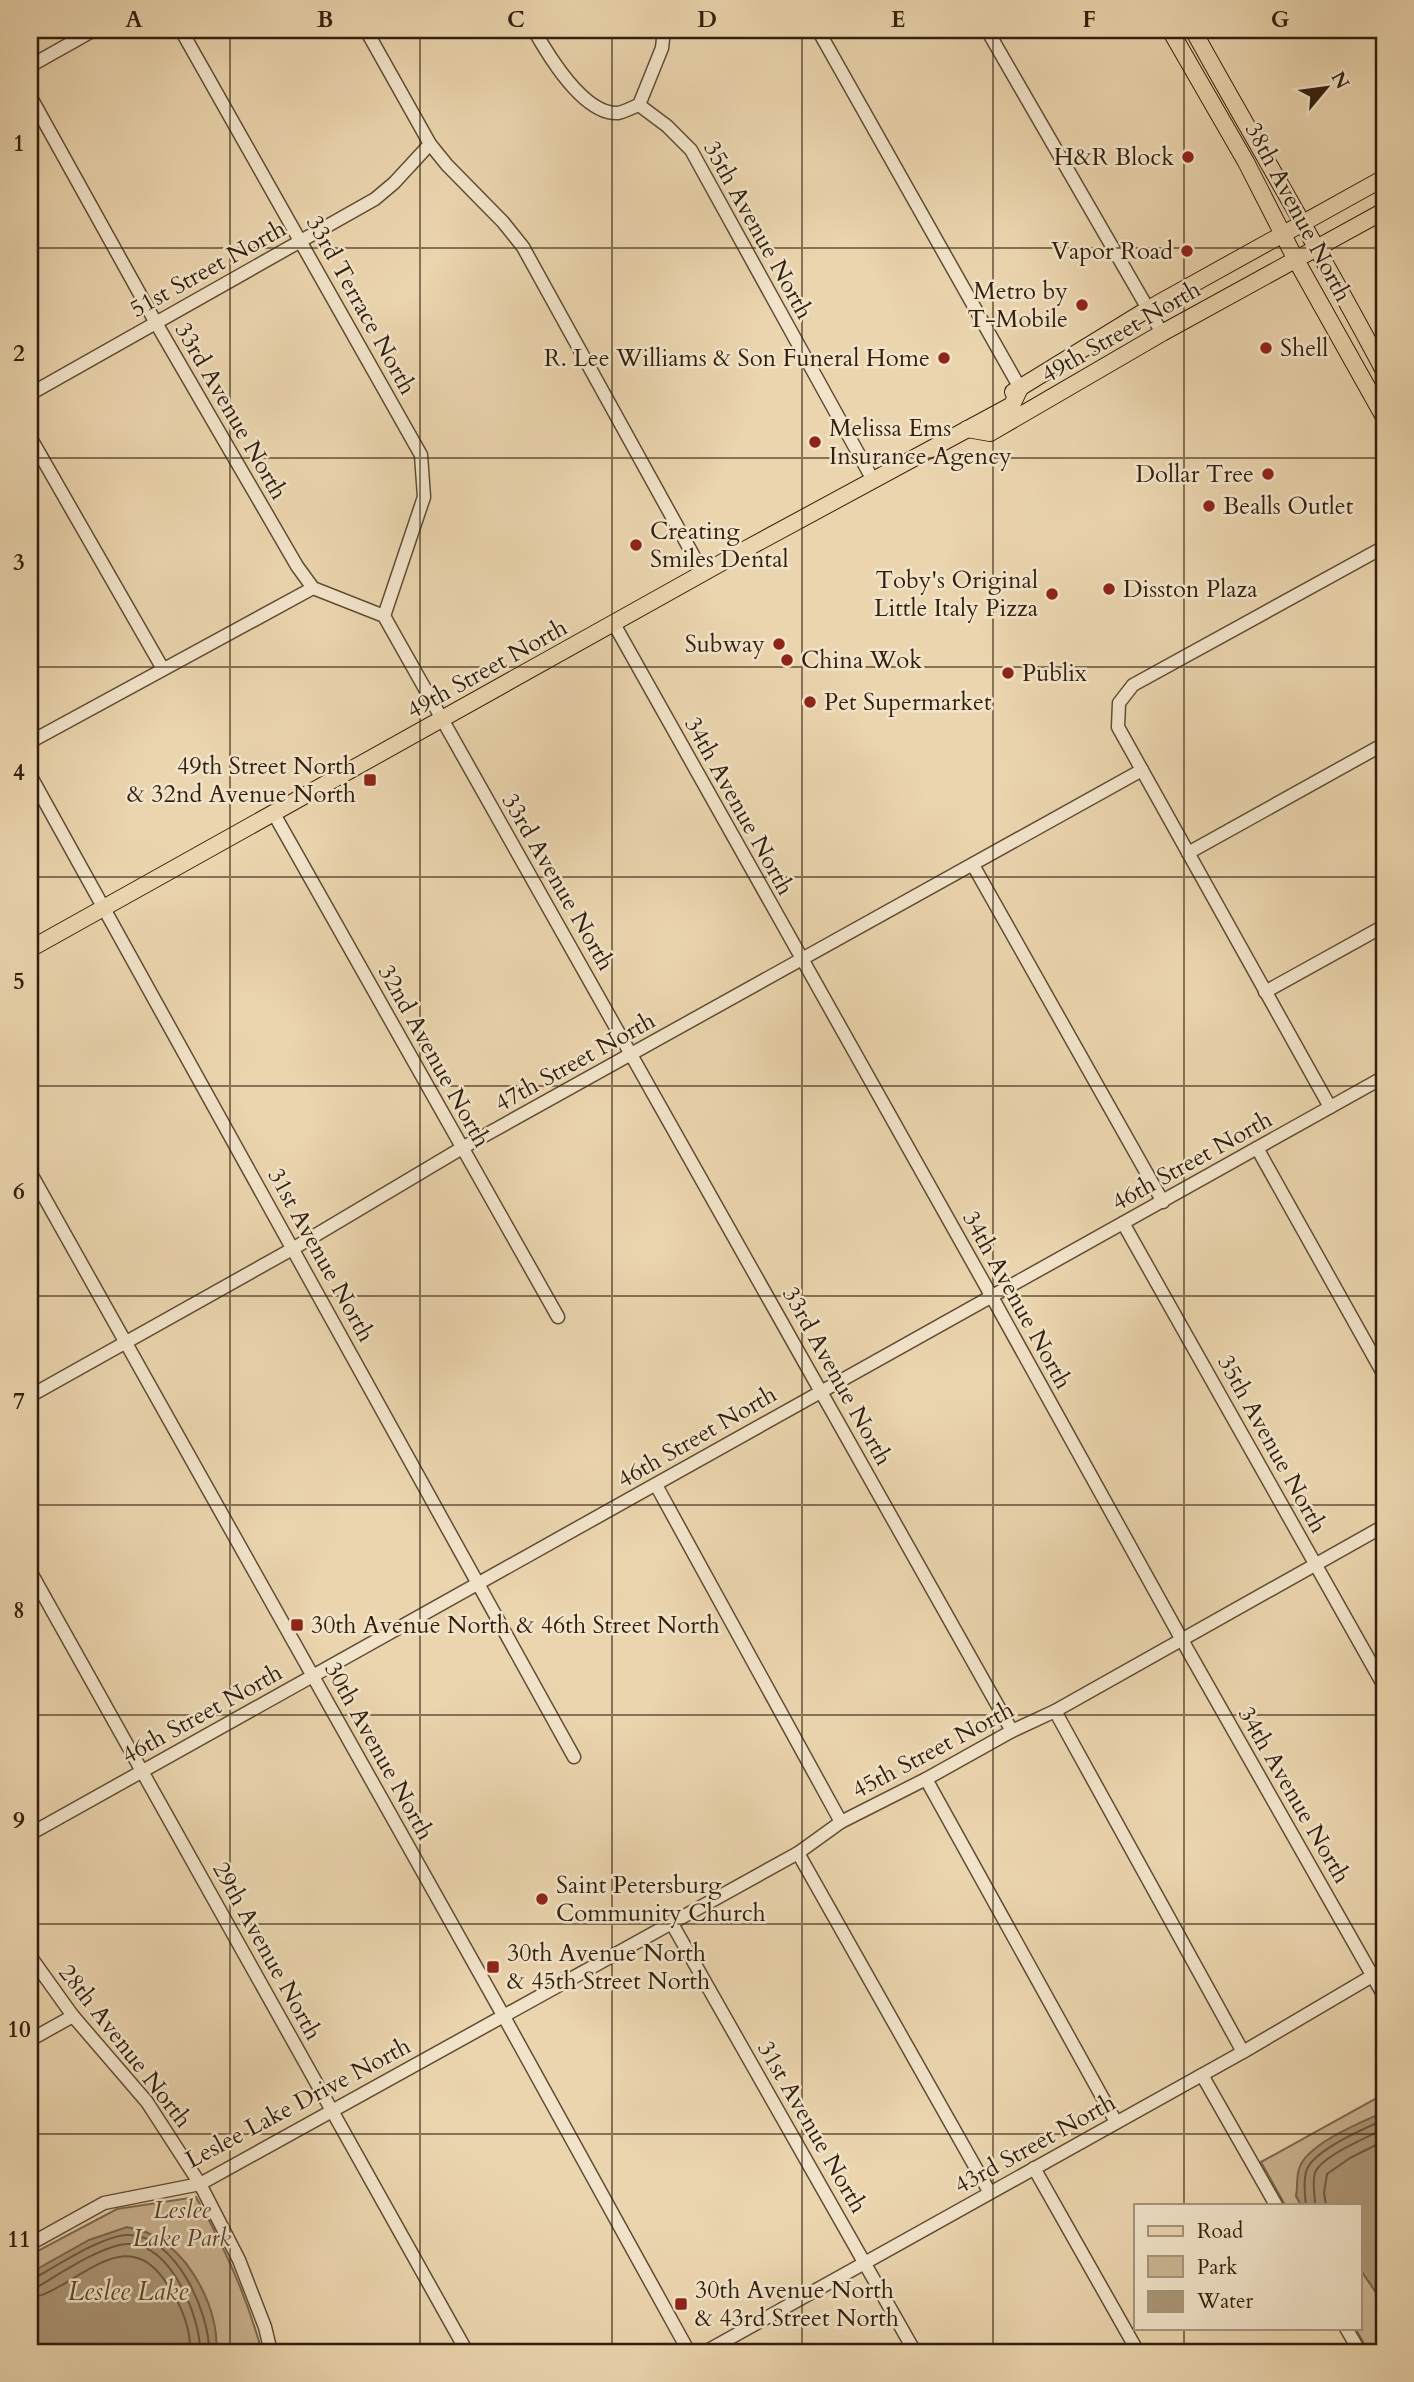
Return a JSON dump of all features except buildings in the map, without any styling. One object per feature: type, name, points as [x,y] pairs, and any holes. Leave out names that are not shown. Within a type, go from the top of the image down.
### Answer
[{"type":"main road","name":"38th Avenue North","points":[[1170,30],[1246,162],[1296,260],[1384,417]]},
{"type":"main road","name":"38th Avenue North","points":[[1193,30],[1303,221],[1384,371]]},
{"type":"main road","points":[[1303,221],[1384,178]]},
{"type":"main road","points":[[1317,247],[1384,211]]},
{"type":"main road","name":"49th Street North","points":[[30,949],[703,573],[967,429],[978,413],[1148,309],[1303,221]]},
{"type":"main road","name":"49th Street North","points":[[967,429],[990,433],[1317,247]]},
{"type":"main road","points":[[1020,388],[1031,394],[1056,395]]},
{"type":"street","points":[[30,66],[94,30]]},
{"type":"street","name":"33rd Terrace North","points":[[181,30],[421,455],[424,497],[384,616]]},
{"type":"street","points":[[366,30],[430,144],[523,247],[703,573]]},
{"type":"street","points":[[534,30],[569,85],[601,108],[617,113],[639,105],[662,48],[664,30]]},
{"type":"street","points":[[818,30],[1020,388]]},
{"type":"street","points":[[988,30],[1162,333]]},
{"type":"street","name":"33rd Avenue North","points":[[30,96],[156,323],[297,566],[313,588]]},
{"type":"street","name":"35th Avenue North","points":[[639,105],[667,126],[691,150],[873,480]]},
{"type":"street","name":"51st Street North","points":[[30,394],[375,200],[430,144]]},
{"type":"street","points":[[30,437],[163,669]]},
{"type":"street","points":[[1330,1107],[1118,727],[1118,704],[1133,685],[1384,547]]},
{"type":"street","points":[[30,742],[313,588],[384,616]]},
{"type":"street","name":"33rd Avenue North","points":[[384,616],[1012,1731]]},
{"type":"street","name":"34th Avenue North","points":[[614,624],[1182,1640],[1378,1973],[1384,1996]]},
{"type":"street","points":[[1188,853],[1384,744]]},
{"type":"street","name":"47th Street North","points":[[30,1396],[294,1248],[461,1148],[633,1055],[1142,770]]},
{"type":"street","name":"31st Avenue North","points":[[30,775],[574,1757]]},
{"type":"street","name":"32nd Avenue North","points":[[274,814],[558,1317]]},
{"type":"street","points":[[973,865],[1163,1202]]},
{"type":"street","points":[[1265,992],[1384,926]]},
{"type":"street","name":"46th Street North","points":[[30,1834],[1384,1077]]},
{"type":"street","points":[[1257,1148],[1384,1375]]},
{"type":"street","name":"30th Avenue North","points":[[30,1172],[689,2352]]},
{"type":"street","name":"35th Avenue North","points":[[1123,1223],[1384,1686]]},
{"type":"street","points":[[656,1485],[841,1822]]},
{"type":"street","name":"45th Street North","points":[[503,2015],[798,1853],[841,1822],[1055,1711],[1384,1526]]},
{"type":"street","name":"29th Avenue North","points":[[30,1571],[467,2352]]},
{"type":"street","points":[[1055,1711],[1243,2052]]},
{"type":"street","points":[[926,1779],[1116,2122]]},
{"type":"street","points":[[798,1853],[990,2193]]},
{"type":"street","name":"31st Avenue North","points":[[671,1922],[915,2352]]},
{"type":"street","name":"28th Avenue North","points":[[30,1956],[73,2015],[147,2102],[200,2184],[239,2260],[265,2327],[271,2352]]},
{"type":"street","name":"43rd Street North","points":[[705,2352],[1243,2052],[1378,1973]]},
{"type":"street","points":[[30,2040],[73,2015]]},
{"type":"street","name":"Leslee Lake Drive North","points":[[30,2244],[104,2203],[200,2184],[503,2015]]},
{"type":"street","points":[[1202,2075],[1275,2204]]},
{"type":"street","points":[[1034,2168],[1138,2352]]},
{"type":"street","points":[[1347,2330],[1360,2352]]},
{"type":"green space","points":[[1384,2094],[1384,2112],[1367,2120],[1299,2170],[1296,2196],[1300,2204],[1284,2204],[1261,2162]]},
{"type":"green space","name":"Leslee Lake Park","points":[[196,2197],[234,2273],[262,2352],[216,2352],[212,2316],[186,2263],[30,2273],[30,2255],[117,2209]]},
{"type":"green space","points":[[1362,2272],[1384,2304],[1384,2352],[1369,2352],[1356,2330],[1362,2330]]},
{"type":"water","points":[[1384,2112],[1384,2304],[1362,2272],[1362,2204],[1300,2204],[1296,2196],[1299,2169],[1304,2160],[1323,2143]]},
{"type":"water","name":"Leslee Lake","points":[[127,2227],[146,2232],[163,2242],[189,2267],[207,2300],[213,2318],[216,2352],[30,2352],[30,2273],[89,2240]]},
{"type":"place","name":"H&R Block","points":[[1188,157]]},
{"type":"place","name":"Vapor Road","points":[[1187,251]]},
{"type":"place","name":"Metro by T-Mobile","points":[[1082,305]]},
{"type":"place","name":"Shell","points":[[1266,348]]},
{"type":"place","name":"R. Lee Williams & Son Funeral Home","points":[[944,358]]},
{"type":"place","name":"Melissa Ems Insurance Agency","points":[[815,442]]},
{"type":"place","name":"Dollar Tree","points":[[1268,474]]},
{"type":"place","name":"Bealls Outlet","points":[[1209,506]]},
{"type":"place","name":"Creating Smiles Dental","points":[[636,545]]},
{"type":"place","name":"Disston Plaza","points":[[1109,589]]},
{"type":"place","name":"Toby's Original Little Italy Pizza","points":[[1052,594]]},
{"type":"place","name":"Subway","points":[[779,644]]},
{"type":"place","name":"China Wok","points":[[787,660]]},
{"type":"place","name":"Publix","points":[[1008,673]]},
{"type":"place","name":"Pet Supermarket","points":[[810,702]]},
{"type":"place","name":"49th Street North & 32nd Avenue North","points":[[370,780]]},
{"type":"place","name":"30th Avenue North & 46th Street North","points":[[297,1625]]},
{"type":"place","name":"Saint Petersburg Community Church","points":[[542,1899]]},
{"type":"place","name":"30th Avenue North & 45th Street North","points":[[493,1967]]},
{"type":"place","name":"30th Avenue North & 43rd Street North","points":[[681,2304]]}]
